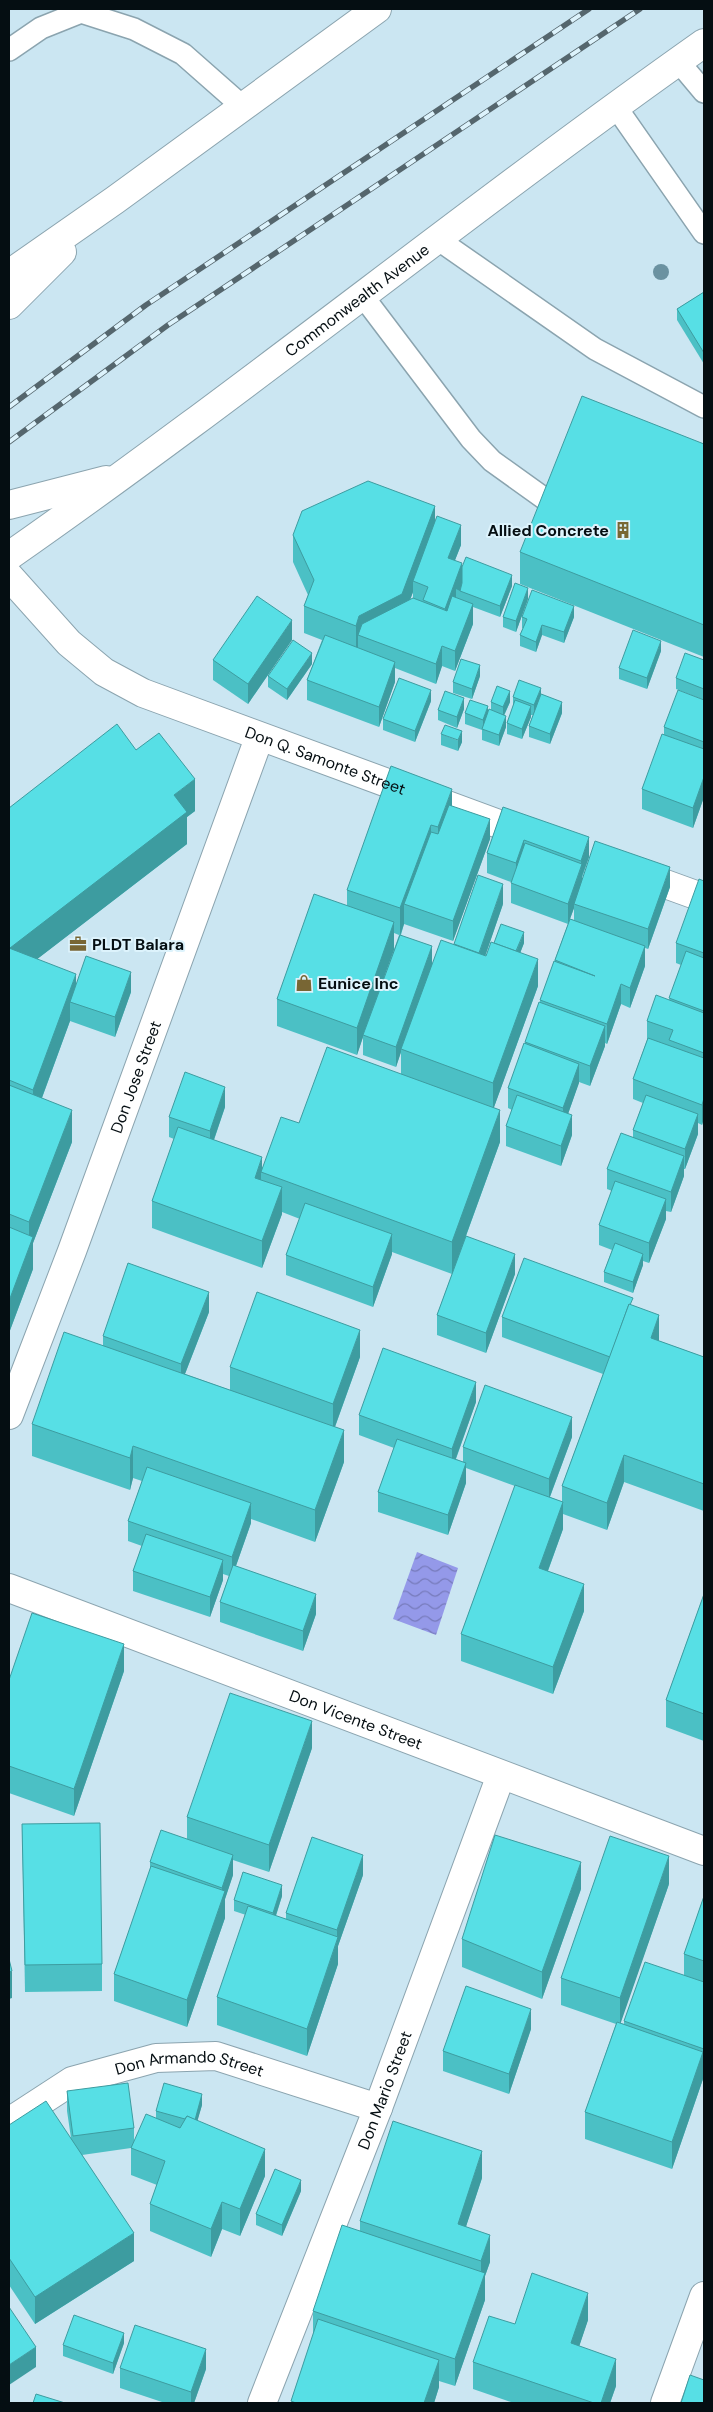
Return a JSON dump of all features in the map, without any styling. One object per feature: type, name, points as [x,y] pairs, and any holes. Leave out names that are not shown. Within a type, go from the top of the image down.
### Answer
[{"type":"street","points":[[9,274],[115,200],[377,9]]},
{"type":"street","name":"Commonwealth Avenue","points":[[9,556],[125,475],[436,238],[704,43]]},
{"type":"street","points":[[9,304],[115,200]]},
{"type":"street","points":[[9,506],[125,475]]},
{"type":"street","name":"Don Q. Samonte Street","points":[[9,576],[69,643],[104,672],[143,693],[259,738],[558,846]]},
{"type":"street","name":"Don Jose Street","points":[[9,1415],[72,1251],[259,738]]},
{"type":"street","points":[[614,866],[704,898]]},
{"type":"street","name":"Don Vicente Street","points":[[9,1588],[704,1851]]},
{"type":"street","name":"Don Mario Street","points":[[262,2403],[378,2108],[501,1775]]},
{"type":"street","name":"Don Armando Street","points":[[9,2122],[72,2081],[156,2058],[199,2056],[216,2056],[378,2108]]},
{"type":"street","points":[[665,2403],[704,2296]]},
{"type":"lane","points":[[9,50],[41,28],[77,10],[134,29],[183,54],[242,106]]},
{"type":"lane","points":[[678,61],[704,92]]},
{"type":"lane","points":[[616,107],[704,233]]},
{"type":"lane","points":[[436,238],[595,349],[704,407]]},
{"type":"lane","points":[[362,295],[470,439],[492,460],[545,499]]},
{"type":"water","points":[[417,1552],[458,1568],[436,1635],[393,1619]]},
{"type":"building","points":[[704,292],[704,353],[677,309]]},
{"type":"building","name":"Allied Concrete","points":[[582,396],[704,444],[704,625],[520,552]]},
{"type":"building","points":[[368,481],[435,506],[402,594],[359,616],[356,626],[304,606],[314,580],[293,535],[302,511]]},
{"type":"building","points":[[437,516],[461,525],[448,558],[462,563],[445,609],[423,600],[428,587],[413,581]]},
{"type":"building","points":[[466,557],[512,575],[500,606],[460,591],[462,567]]},
{"type":"building","points":[[515,583],[528,588],[516,621],[503,617]]},
{"type":"building","points":[[532,590],[574,606],[564,632],[542,625],[536,642],[520,635],[527,619],[522,617]]},
{"type":"building","points":[[257,596],[292,620],[248,684],[213,660]]},
{"type":"building","points":[[452,596],[473,604],[455,651],[442,646],[436,664],[358,635],[362,624],[413,598],[447,611]]},
{"type":"building","points":[[633,630],[661,641],[647,678],[619,668]]},
{"type":"building","points":[[325,635],[395,662],[379,707],[307,680]]},
{"type":"building","points":[[293,640],[312,653],[287,689],[268,676]]},
{"type":"building","points":[[685,653],[704,660],[704,689],[676,678]]},
{"type":"building","points":[[461,659],[480,665],[472,689],[453,682]]},
{"type":"building","points":[[399,678],[431,690],[415,731],[383,719]]},
{"type":"building","points":[[519,680],[541,688],[534,705],[513,697]]},
{"type":"building","points":[[497,686],[510,691],[503,707],[491,702]]},
{"type":"building","points":[[678,690],[704,700],[704,742],[664,727]]},
{"type":"building","points":[[445,691],[464,698],[457,717],[438,710]]},
{"type":"building","points":[[541,694],[562,702],[550,734],[529,726]]},
{"type":"building","points":[[470,700],[488,706],[483,720],[465,713]]},
{"type":"building","points":[[515,700],[531,706],[522,729],[507,723]]},
{"type":"building","points":[[489,709],[506,716],[499,735],[482,729]]},
{"type":"building","points":[[117,724],[136,750],[159,733],[195,779],[174,795],[187,812],[10,948],[9,808]]},
{"type":"building","points":[[445,725],[462,731],[458,740],[441,734]]},
{"type":"building","points":[[662,734],[704,749],[704,777],[693,808],[642,789]]},
{"type":"building","points":[[391,766],[452,789],[438,827],[431,825],[400,908],[347,890]]},
{"type":"building","points":[[449,805],[490,819],[453,921],[404,904],[431,832],[438,834]]},
{"type":"building","points":[[503,807],[589,837],[581,861],[524,840],[516,863],[487,853]]},
{"type":"building","points":[[595,841],[670,867],[648,929],[574,904]]},
{"type":"building","points":[[525,843],[582,864],[568,904],[511,883]]},
{"type":"building","points":[[478,875],[503,884],[479,953],[454,944]]},
{"type":"building","points":[[699,879],[704,881],[704,953],[676,943]]},
{"type":"building","points":[[314,894],[394,922],[357,1028],[277,999]]},
{"type":"building","points":[[570,919],[645,946],[630,988],[621,984],[607,1024],[540,1000],[554,961],[595,976],[555,960]]},
{"type":"building","points":[[501,924],[524,932],[516,951],[494,943]]},
{"type":"building","points":[[400,935],[432,946],[396,1047],[363,1035]]},
{"type":"building","points":[[441,940],[486,956],[491,942],[538,959],[493,1083],[401,1049]]},
{"type":"building","points":[[9,948],[76,974],[33,1090],[9,1080]]},
{"type":"building","points":[[686,951],[704,958],[704,1011],[669,998]]},
{"type":"building","points":[[86,956],[131,972],[115,1017],[70,1002]]},
{"type":"building","points":[[656,995],[704,1013],[704,1053],[669,1040],[673,1030],[647,1021]]},
{"type":"building","points":[[539,1002],[605,1026],[590,1066],[525,1042]]},
{"type":"building","points":[[648,1038],[704,1058],[704,1098],[702,1105],[633,1079]]},
{"type":"building","points":[[524,1043],[579,1064],[563,1108],[508,1088]]},
{"type":"building","points":[[327,1047],[500,1110],[452,1242],[261,1172],[281,1117],[299,1123]]},
{"type":"building","points":[[185,1072],[225,1087],[210,1131],[169,1117]]},
{"type":"building","points":[[9,1085],[72,1110],[29,1222],[9,1214]]},
{"type":"building","points":[[517,1095],[572,1115],[561,1146],[506,1126]]},
{"type":"building","points":[[646,1095],[698,1114],[685,1149],[633,1130]]},
{"type":"building","points":[[178,1127],[262,1157],[255,1178],[282,1187],[262,1241],[152,1201]]},
{"type":"building","points":[[621,1133],[684,1156],[671,1192],[607,1169]]},
{"type":"building","points":[[615,1181],[666,1199],[649,1243],[599,1225]]},
{"type":"building","points":[[305,1203],[392,1234],[373,1287],[286,1255]]},
{"type":"building","points":[[9,1227],[33,1237],[9,1301]]},
{"type":"building","points":[[466,1236],[515,1254],[486,1333],[437,1315]]},
{"type":"building","points":[[615,1243],[643,1254],[633,1282],[604,1272]]},
{"type":"building","points":[[524,1258],[633,1298],[629,1304],[610,1357],[502,1317]]},
{"type":"building","points":[[128,1263],[209,1292],[181,1364],[103,1336]]},
{"type":"building","points":[[257,1292],[360,1330],[333,1404],[230,1367]]},
{"type":"building","points":[[629,1304],[659,1315],[651,1338],[704,1357],[704,1484],[624,1455],[607,1503],[562,1486]]},
{"type":"building","points":[[64,1332],[344,1430],[315,1510],[133,1446],[130,1458],[32,1424]]},
{"type":"building","points":[[383,1348],[476,1382],[452,1449],[359,1415]]},
{"type":"building","points":[[485,1385],[572,1417],[549,1479],[463,1447]]},
{"type":"building","points":[[397,1439],[466,1463],[448,1515],[378,1492]]},
{"type":"building","points":[[147,1467],[251,1503],[232,1557],[128,1521]]},
{"type":"building","points":[[515,1485],[563,1502],[539,1568],[584,1584],[553,1667],[461,1634]]},
{"type":"building","points":[[146,1534],[223,1560],[210,1597],[133,1571]]},
{"type":"building","points":[[233,1565],[316,1594],[303,1631],[220,1602]]},
{"type":"building","points":[[704,1594],[704,1714],[666,1700]]},
{"type":"building","points":[[32,1613],[124,1644],[74,1789],[9,1766],[9,1680]]},
{"type":"building","points":[[230,1693],[312,1721],[269,1845],[187,1817]]},
{"type":"building","points":[[100,1823],[102,1964],[25,1965],[22,1824]]},
{"type":"building","points":[[161,1830],[233,1855],[222,1888],[150,1862]]},
{"type":"building","points":[[495,1835],[581,1862],[542,1972],[462,1939]]},
{"type":"building","points":[[610,1836],[669,1856],[620,1998],[561,1978]]},
{"type":"building","points":[[312,1837],[363,1855],[337,1930],[286,1913]]},
{"type":"building","points":[[151,1866],[225,1891],[187,2000],[114,1974]]},
{"type":"building","points":[[243,1872],[282,1885],[273,1913],[234,1900]]},
{"type":"building","points":[[704,1896],[704,1961],[684,1954]]},
{"type":"building","points":[[248,1906],[338,1937],[307,2029],[217,1997]]},
{"type":"building","points":[[9,1959],[12,1971],[9,1972]]},
{"type":"building","points":[[645,1962],[704,1982],[704,2049],[624,2021]]},
{"type":"building","points":[[466,1986],[531,2009],[509,2074],[443,2051]]},
{"type":"building","points":[[617,2022],[703,2052],[672,2142],[585,2112]]},
{"type":"building","points":[[128,2083],[134,2128],[73,2136],[67,2091]]},
{"type":"building","points":[[164,2083],[202,2094],[195,2120],[187,2116],[185,2119],[156,2111]]},
{"type":"building","points":[[46,2101],[134,2233],[35,2297],[9,2258],[9,2125]]},
{"type":"building","points":[[146,2114],[180,2128],[187,2116],[265,2149],[240,2209],[222,2202],[211,2229],[150,2204],[165,2161],[131,2148]]},
{"type":"building","points":[[393,2121],[482,2151],[458,2224],[490,2235],[481,2261],[360,2221]]},
{"type":"building","points":[[275,2169],[301,2180],[282,2225],[256,2214]]},
{"type":"building","points":[[342,2225],[485,2273],[455,2359],[313,2311]]},
{"type":"building","points":[[532,2273],[588,2293],[571,2343],[616,2359],[601,2403],[594,2403],[473,2362],[489,2316],[515,2324]]},
{"type":"building","points":[[9,2307],[36,2347],[9,2365]]},
{"type":"building","points":[[74,2315],[124,2333],[113,2363],[63,2345]]},
{"type":"building","points":[[318,2319],[439,2360],[424,2403],[296,2403],[291,2401]]},
{"type":"building","points":[[135,2325],[206,2349],[191,2392],[120,2368]]},
{"type":"building","points":[[690,2375],[704,2380],[704,2403],[681,2403]]},
{"type":"building","points":[[36,2394],[65,2403],[33,2403]]},
{"type":"railway","points":[[9,407],[146,305],[589,9]]},
{"type":"railway","points":[[9,442],[168,325],[640,9]]},
{"type":"place","name":"Allied Concrete","points":[[623,530]]},
{"type":"place","name":"PLDT Balara","points":[[78,944]]},
{"type":"place","name":"Eunice Inc","points":[[304,983]]}]
